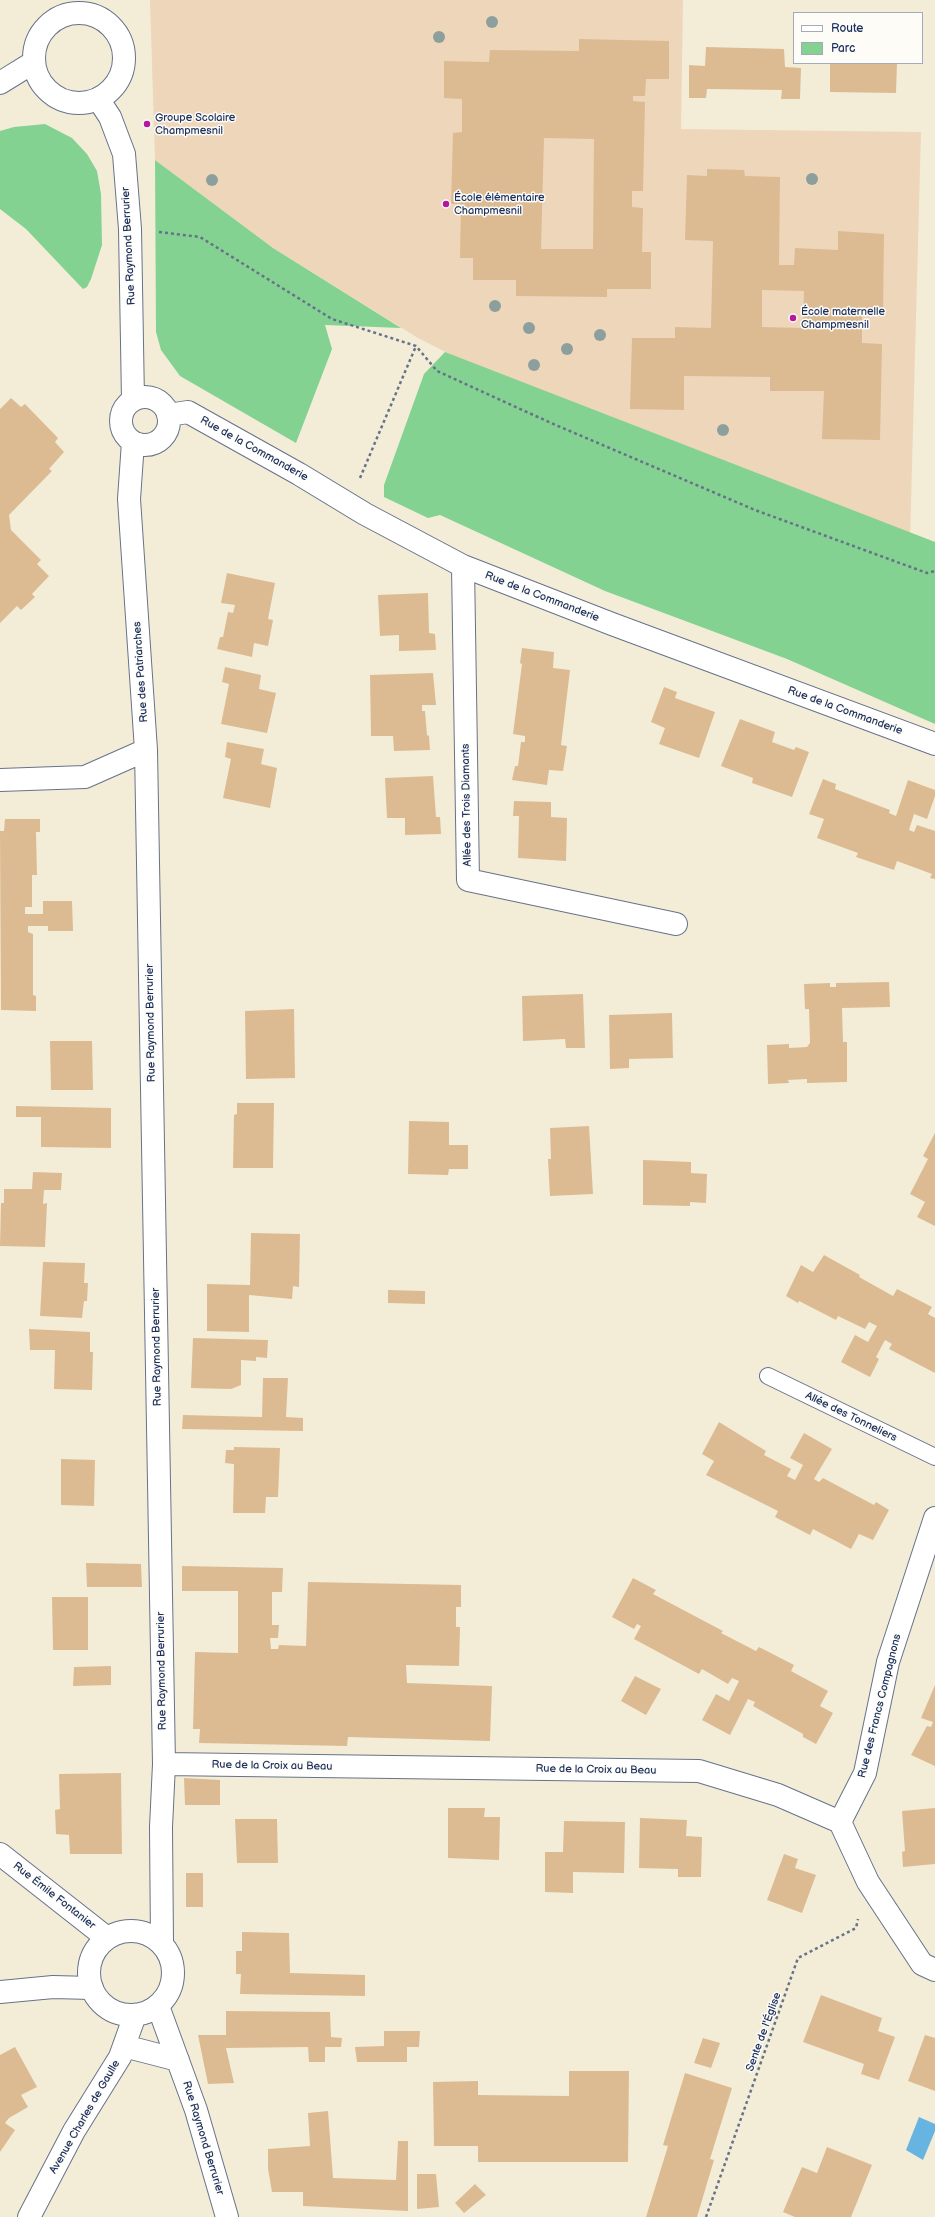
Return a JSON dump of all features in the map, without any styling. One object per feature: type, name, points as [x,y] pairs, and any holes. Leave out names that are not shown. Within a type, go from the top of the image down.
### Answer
[{"type":"street","points":[[100,8],[119,37],[123,51],[124,65],[119,79],[110,91],[98,99],[84,103],[70,102],[56,97],[45,88],[38,76],[34,62],[36,46],[42,32],[53,21],[67,14],[83,13],[100,8]]},
{"type":"street","points":[[0,82],[34,62]]},
{"type":"street","name":"Rue Raymond Berrurier","points":[[98,99],[110,117],[124,154],[130,229],[133,400]]},
{"type":"street","points":[[147,397],[161,402],[168,415],[168,431],[156,442],[141,445],[133,442],[127,436],[121,421],[125,408],[133,400],[147,397]]},
{"type":"street","name":"Rue de la Commanderie","points":[[168,415],[188,412],[299,474],[348,504],[463,566],[612,624],[935,744]]},
{"type":"street","name":"Rue des Patriarches","points":[[133,442],[129,499],[146,750]]},
{"type":"street","name":"Allée des Trois Diamants","points":[[463,566],[468,880],[676,924]]},
{"type":"street","points":[[0,780],[85,777],[146,750]]},
{"type":"street","name":"Rue Raymond Berrurier","points":[[146,750],[164,1764],[161,1827],[162,1944]]},
{"type":"street","name":"Rue des Francs Compagnons","points":[[840,1822],[865,1773],[888,1662],[935,1518]]},
{"type":"street","name":"Rue de la Croix au Beau","points":[[164,1764],[699,1771],[778,1795],[840,1822]]},
{"type":"street","points":[[840,1822],[868,1882],[922,1964],[935,1970]]},
{"type":"street","name":"Rue Émile Fontanier","points":[[0,1854],[107,1938]]},
{"type":"street","name":"Rue Raymond Berrurier","points":[[92,1988],[89,1974],[91,1960],[97,1948],[107,1938],[118,1932],[130,1930],[153,1936],[162,1944],[170,1955],[174,1968],[173,1982],[168,1995],[158,2006],[147,2012],[135,2015]]},
{"type":"street","points":[[0,1992],[53,1987],[92,1988],[99,2000],[109,2008],[121,2014],[135,2015]]},
{"type":"street","name":"Rue Raymond Berrurier","points":[[158,2006],[196,2110],[227,2217]]},
{"type":"street","name":"Avenue Charles de Gaulle","points":[[28,2217],[74,2131],[120,2057],[135,2015]]},
{"type":"street","points":[[124,2046],[178,2060]]},
{"type":"lane","name":"Allée des Tonneliers","points":[[768,1376],[935,1457]]},
{"type":"path","points":[[130,229],[200,237],[332,319],[416,346],[437,371],[558,426],[754,510],[927,573],[935,571]]},
{"type":"path","points":[[348,504],[416,346]]},
{"type":"path","name":"Sente de l'Église","points":[[706,2217],[798,1958],[856,1928],[868,1882]]},
{"type":"shaded area","name":"École élémentaire Champmesnil","points":[[150,0],[683,0],[681,129],[921,132],[910,541],[552,406],[418,338],[273,248],[155,160]]},
{"type":"green space","points":[[45,124],[72,138],[87,154],[97,171],[101,194],[102,245],[91,279],[87,287],[83,289],[26,229],[0,209],[0,131],[14,127]]},
{"type":"green space","points":[[155,160],[273,248],[401,328],[325,325],[332,349],[296,443],[180,376],[161,350],[156,332]]},
{"type":"green space","points":[[445,352],[935,542],[935,724],[787,659],[605,591],[440,515],[428,518],[384,497],[384,485],[424,374]]},
{"type":"water","points":[[919,2117],[935,2124],[935,2131],[923,2160],[906,2150]]},
{"type":"building","points":[[579,39],[669,41],[669,79],[646,79],[645,96],[633,96],[633,101],[645,102],[643,191],[632,191],[632,207],[643,208],[642,252],[651,252],[651,289],[607,289],[607,297],[516,296],[516,280],[473,280],[473,258],[460,258],[461,204],[451,204],[453,133],[462,132],[462,99],[444,98],[444,61],[489,62],[490,50],[579,51]],"holes":[[[544,138],[594,139],[593,249],[541,249]]]},
{"type":"building","points":[[706,47],[784,49],[785,67],[801,68],[800,99],[781,99],[782,90],[707,89],[706,98],[689,98],[689,65],[705,66]]},
{"type":"building","points":[[830,64],[897,64],[896,93],[830,92]]},
{"type":"building","points":[[707,169],[744,170],[745,176],[780,177],[779,265],[794,265],[795,248],[838,250],[838,231],[884,234],[883,314],[862,312],[862,343],[882,344],[880,440],[822,439],[824,391],[770,391],[770,377],[684,376],[684,410],[630,409],[632,338],[675,338],[675,327],[711,328],[713,241],[685,240],[687,175],[707,176]],"holes":[[[762,290],[804,291],[803,328],[762,327]]]},
{"type":"building","points":[[11,398],[21,407],[25,404],[58,438],[55,442],[64,452],[49,469],[52,471],[9,515],[11,530],[41,560],[37,564],[49,576],[32,594],[35,597],[21,610],[17,606],[0,623],[0,409]]},
{"type":"building","points":[[227,573],[275,583],[268,619],[273,620],[268,646],[254,643],[252,657],[217,649],[220,637],[223,637],[228,612],[233,613],[235,605],[221,603]]},
{"type":"building","points":[[428,593],[429,633],[435,634],[436,650],[399,651],[399,635],[380,636],[378,595]]},
{"type":"building","points":[[522,648],[554,652],[553,668],[570,670],[561,745],[567,746],[563,771],[549,770],[547,785],[512,780],[515,766],[518,766],[521,742],[525,742],[525,736],[513,734],[522,664],[520,663]]},
{"type":"building","points":[[225,667],[261,675],[259,689],[276,693],[267,733],[221,724],[229,684],[222,682]]},
{"type":"building","points":[[433,673],[436,705],[422,705],[422,711],[425,711],[430,750],[394,751],[393,736],[371,736],[370,675]]},
{"type":"building","points":[[664,687],[677,692],[675,698],[715,712],[699,758],[659,744],[665,728],[651,722]]},
{"type":"building","points":[[740,719],[775,732],[772,742],[794,750],[796,747],[809,752],[792,797],[752,783],[753,778],[721,766]]},
{"type":"building","points":[[227,742],[264,749],[261,764],[277,768],[270,808],[223,798],[231,759],[225,757]]},
{"type":"building","points":[[433,776],[436,817],[440,817],[441,834],[405,835],[405,818],[387,818],[385,778]]},
{"type":"building","points":[[823,779],[836,784],[835,789],[890,810],[889,813],[896,816],[908,780],[935,790],[935,796],[927,819],[914,814],[909,830],[914,832],[917,825],[935,831],[935,879],[930,878],[932,874],[897,861],[894,870],[856,857],[858,853],[817,838],[824,819],[809,814]]},
{"type":"building","points":[[514,801],[551,802],[551,817],[567,818],[566,861],[518,858],[519,816],[513,816]]},
{"type":"building","points":[[5,819],[40,819],[40,832],[36,832],[37,875],[32,875],[32,907],[25,907],[25,914],[43,914],[43,901],[72,901],[73,931],[48,931],[48,926],[28,926],[28,932],[33,934],[33,995],[36,996],[36,1011],[1,1010],[0,831],[4,831]]},
{"type":"building","points":[[889,982],[890,1007],[842,1008],[843,1042],[847,1042],[847,1082],[807,1083],[807,1079],[788,1080],[789,1083],[768,1084],[767,1045],[789,1044],[789,1048],[807,1047],[810,1043],[809,1009],[805,1009],[804,984],[830,983],[830,987],[836,987],[836,983]]},
{"type":"building","points":[[583,994],[585,1048],[566,1048],[565,1039],[523,1041],[522,996]]},
{"type":"building","points":[[294,1009],[295,1078],[246,1079],[245,1011]]},
{"type":"building","points":[[672,1013],[673,1058],[629,1059],[629,1068],[610,1069],[609,1015]]},
{"type":"building","points":[[50,1041],[92,1041],[93,1090],[51,1090]]},
{"type":"building","points":[[237,1103],[274,1103],[273,1168],[233,1168],[234,1115],[237,1114]]},
{"type":"building","points":[[16,1106],[111,1108],[111,1148],[41,1147],[41,1117],[16,1117]]},
{"type":"building","points":[[409,1121],[449,1122],[449,1145],[468,1145],[468,1169],[449,1169],[448,1175],[408,1174]]},
{"type":"building","points":[[589,1126],[593,1194],[550,1196],[548,1159],[551,1159],[550,1128]]},
{"type":"building","points":[[935,1133],[935,1226],[917,1217],[925,1202],[910,1194],[928,1159],[923,1156]]},
{"type":"building","points":[[643,1160],[691,1162],[691,1173],[707,1174],[706,1203],[690,1202],[690,1206],[643,1205]]},
{"type":"building","points":[[33,1172],[62,1173],[61,1190],[44,1190],[43,1204],[47,1203],[45,1247],[0,1246],[1,1203],[4,1203],[4,1189],[32,1189]]},
{"type":"building","points":[[251,1233],[300,1234],[299,1287],[293,1286],[292,1299],[249,1295],[249,1332],[207,1331],[207,1284],[250,1285]]},
{"type":"building","points":[[824,1255],[893,1296],[897,1289],[932,1307],[928,1314],[935,1318],[935,1373],[889,1349],[892,1344],[885,1340],[876,1357],[879,1359],[870,1377],[841,1362],[855,1335],[868,1342],[877,1326],[869,1322],[865,1329],[838,1316],[836,1320],[786,1296],[801,1265],[813,1272]]},
{"type":"building","points":[[43,1262],[85,1263],[84,1283],[88,1283],[87,1301],[84,1301],[82,1318],[40,1316]]},
{"type":"building","points":[[388,1290],[425,1291],[425,1304],[388,1303]]},
{"type":"building","points":[[29,1329],[90,1332],[90,1352],[93,1352],[92,1390],[54,1389],[55,1350],[30,1350]]},
{"type":"building","points":[[193,1338],[268,1340],[267,1358],[256,1357],[256,1361],[241,1360],[241,1385],[231,1389],[191,1388]]},
{"type":"building","points":[[263,1378],[288,1378],[286,1417],[303,1418],[303,1431],[182,1429],[183,1415],[262,1417]]},
{"type":"building","points":[[719,1422],[766,1451],[764,1455],[791,1469],[787,1476],[795,1480],[803,1465],[790,1458],[804,1433],[832,1449],[814,1479],[819,1482],[823,1478],[874,1505],[876,1502],[889,1510],[873,1540],[859,1534],[851,1549],[813,1529],[810,1535],[775,1517],[778,1511],[706,1475],[714,1461],[702,1454]]},
{"type":"building","points":[[234,1447],[280,1448],[278,1497],[266,1497],[265,1513],[233,1513],[234,1464],[225,1463],[226,1450],[234,1450]]},
{"type":"building","points":[[61,1459],[95,1460],[94,1506],[61,1505]]},
{"type":"building","points":[[86,1563],[141,1564],[142,1587],[87,1587]]},
{"type":"building","points":[[182,1566],[283,1568],[282,1592],[272,1592],[272,1625],[279,1625],[278,1638],[270,1638],[271,1649],[278,1649],[279,1645],[306,1646],[308,1582],[461,1585],[461,1607],[456,1607],[456,1627],[460,1627],[459,1666],[406,1665],[407,1683],[492,1686],[490,1741],[348,1737],[347,1746],[199,1743],[200,1729],[193,1729],[195,1652],[238,1653],[238,1591],[182,1591]]},
{"type":"building","points":[[633,1578],[656,1590],[653,1594],[723,1631],[721,1633],[756,1651],[759,1647],[794,1665],[791,1671],[828,1691],[820,1706],[833,1713],[816,1744],[803,1737],[803,1734],[753,1706],[755,1702],[748,1699],[730,1735],[702,1720],[716,1694],[729,1701],[739,1681],[732,1678],[728,1684],[702,1669],[699,1674],[634,1639],[641,1626],[637,1624],[634,1629],[612,1617]]},
{"type":"building","points":[[52,1597],[88,1597],[88,1650],[53,1650]]},
{"type":"building","points":[[111,1666],[111,1685],[73,1686],[74,1667]]},
{"type":"building","points":[[635,1676],[661,1689],[646,1715],[621,1701]]},
{"type":"building","points":[[935,1685],[935,1766],[911,1755],[927,1726],[931,1727],[933,1722],[921,1718]]},
{"type":"building","points":[[121,1773],[122,1854],[70,1854],[69,1835],[56,1834],[55,1810],[60,1809],[59,1774]]},
{"type":"building","points":[[184,1778],[220,1780],[220,1805],[185,1805]]},
{"type":"building","points":[[448,1808],[485,1808],[484,1817],[500,1817],[499,1860],[448,1858]]},
{"type":"building","points":[[935,1808],[935,1864],[903,1867],[902,1852],[905,1851],[902,1811]]},
{"type":"building","points":[[640,1818],[687,1820],[686,1836],[702,1837],[701,1877],[678,1877],[678,1869],[639,1868]]},
{"type":"building","points":[[235,1819],[277,1819],[278,1863],[237,1863]]},
{"type":"building","points":[[564,1821],[625,1822],[624,1873],[573,1872],[573,1893],[545,1892],[545,1852],[563,1852]]},
{"type":"building","points":[[784,1854],[798,1859],[795,1868],[816,1875],[802,1913],[767,1900]]},
{"type":"building","points":[[186,1873],[203,1873],[203,1907],[186,1907]]},
{"type":"building","points":[[242,1932],[289,1933],[290,1973],[365,1975],[365,1996],[240,1994],[241,1974],[236,1974],[236,1951],[242,1951]]},
{"type":"building","points":[[821,1995],[882,2018],[878,2031],[895,2037],[879,2080],[861,2074],[864,2064],[803,2042]]},
{"type":"building","points":[[226,2011],[330,2012],[331,2037],[342,2038],[341,2047],[325,2047],[325,2062],[309,2062],[308,2047],[226,2048],[234,2083],[208,2084],[198,2035],[226,2035]]},
{"type":"building","points":[[384,2031],[420,2031],[419,2047],[407,2047],[407,2062],[357,2062],[355,2047],[384,2046]]},
{"type":"building","points":[[925,2035],[935,2038],[935,2091],[908,2081]]},
{"type":"building","points":[[703,2038],[720,2043],[711,2068],[694,2063]]},
{"type":"building","points":[[15,2047],[37,2087],[21,2095],[28,2107],[9,2118],[5,2123],[15,2130],[0,2152],[0,2055]]},
{"type":"building","points":[[569,2071],[629,2071],[628,2162],[478,2162],[478,2146],[434,2146],[433,2082],[478,2081],[478,2095],[569,2096]]},
{"type":"building","points":[[685,2073],[732,2088],[710,2159],[714,2160],[697,2217],[646,2217],[668,2146],[663,2145]]},
{"type":"building","points":[[328,2111],[333,2178],[396,2180],[398,2141],[408,2141],[408,2211],[303,2206],[303,2192],[272,2192],[268,2169],[268,2149],[310,2146],[308,2113]]},
{"type":"building","points":[[827,2147],[872,2165],[851,2217],[795,2217],[783,2212],[802,2167],[817,2173]]},
{"type":"building","points":[[417,2174],[436,2174],[439,2207],[417,2209]]},
{"type":"building","points":[[475,2184],[486,2195],[464,2213],[455,2203]]},
{"type":"place","name":"Groupe Scolaire Champmesnil","points":[[147,124]]},
{"type":"place","name":"École élémentaire Champmesnil","points":[[446,204]]},
{"type":"place","name":"École maternelle Champmesnil","points":[[793,318]]}]
